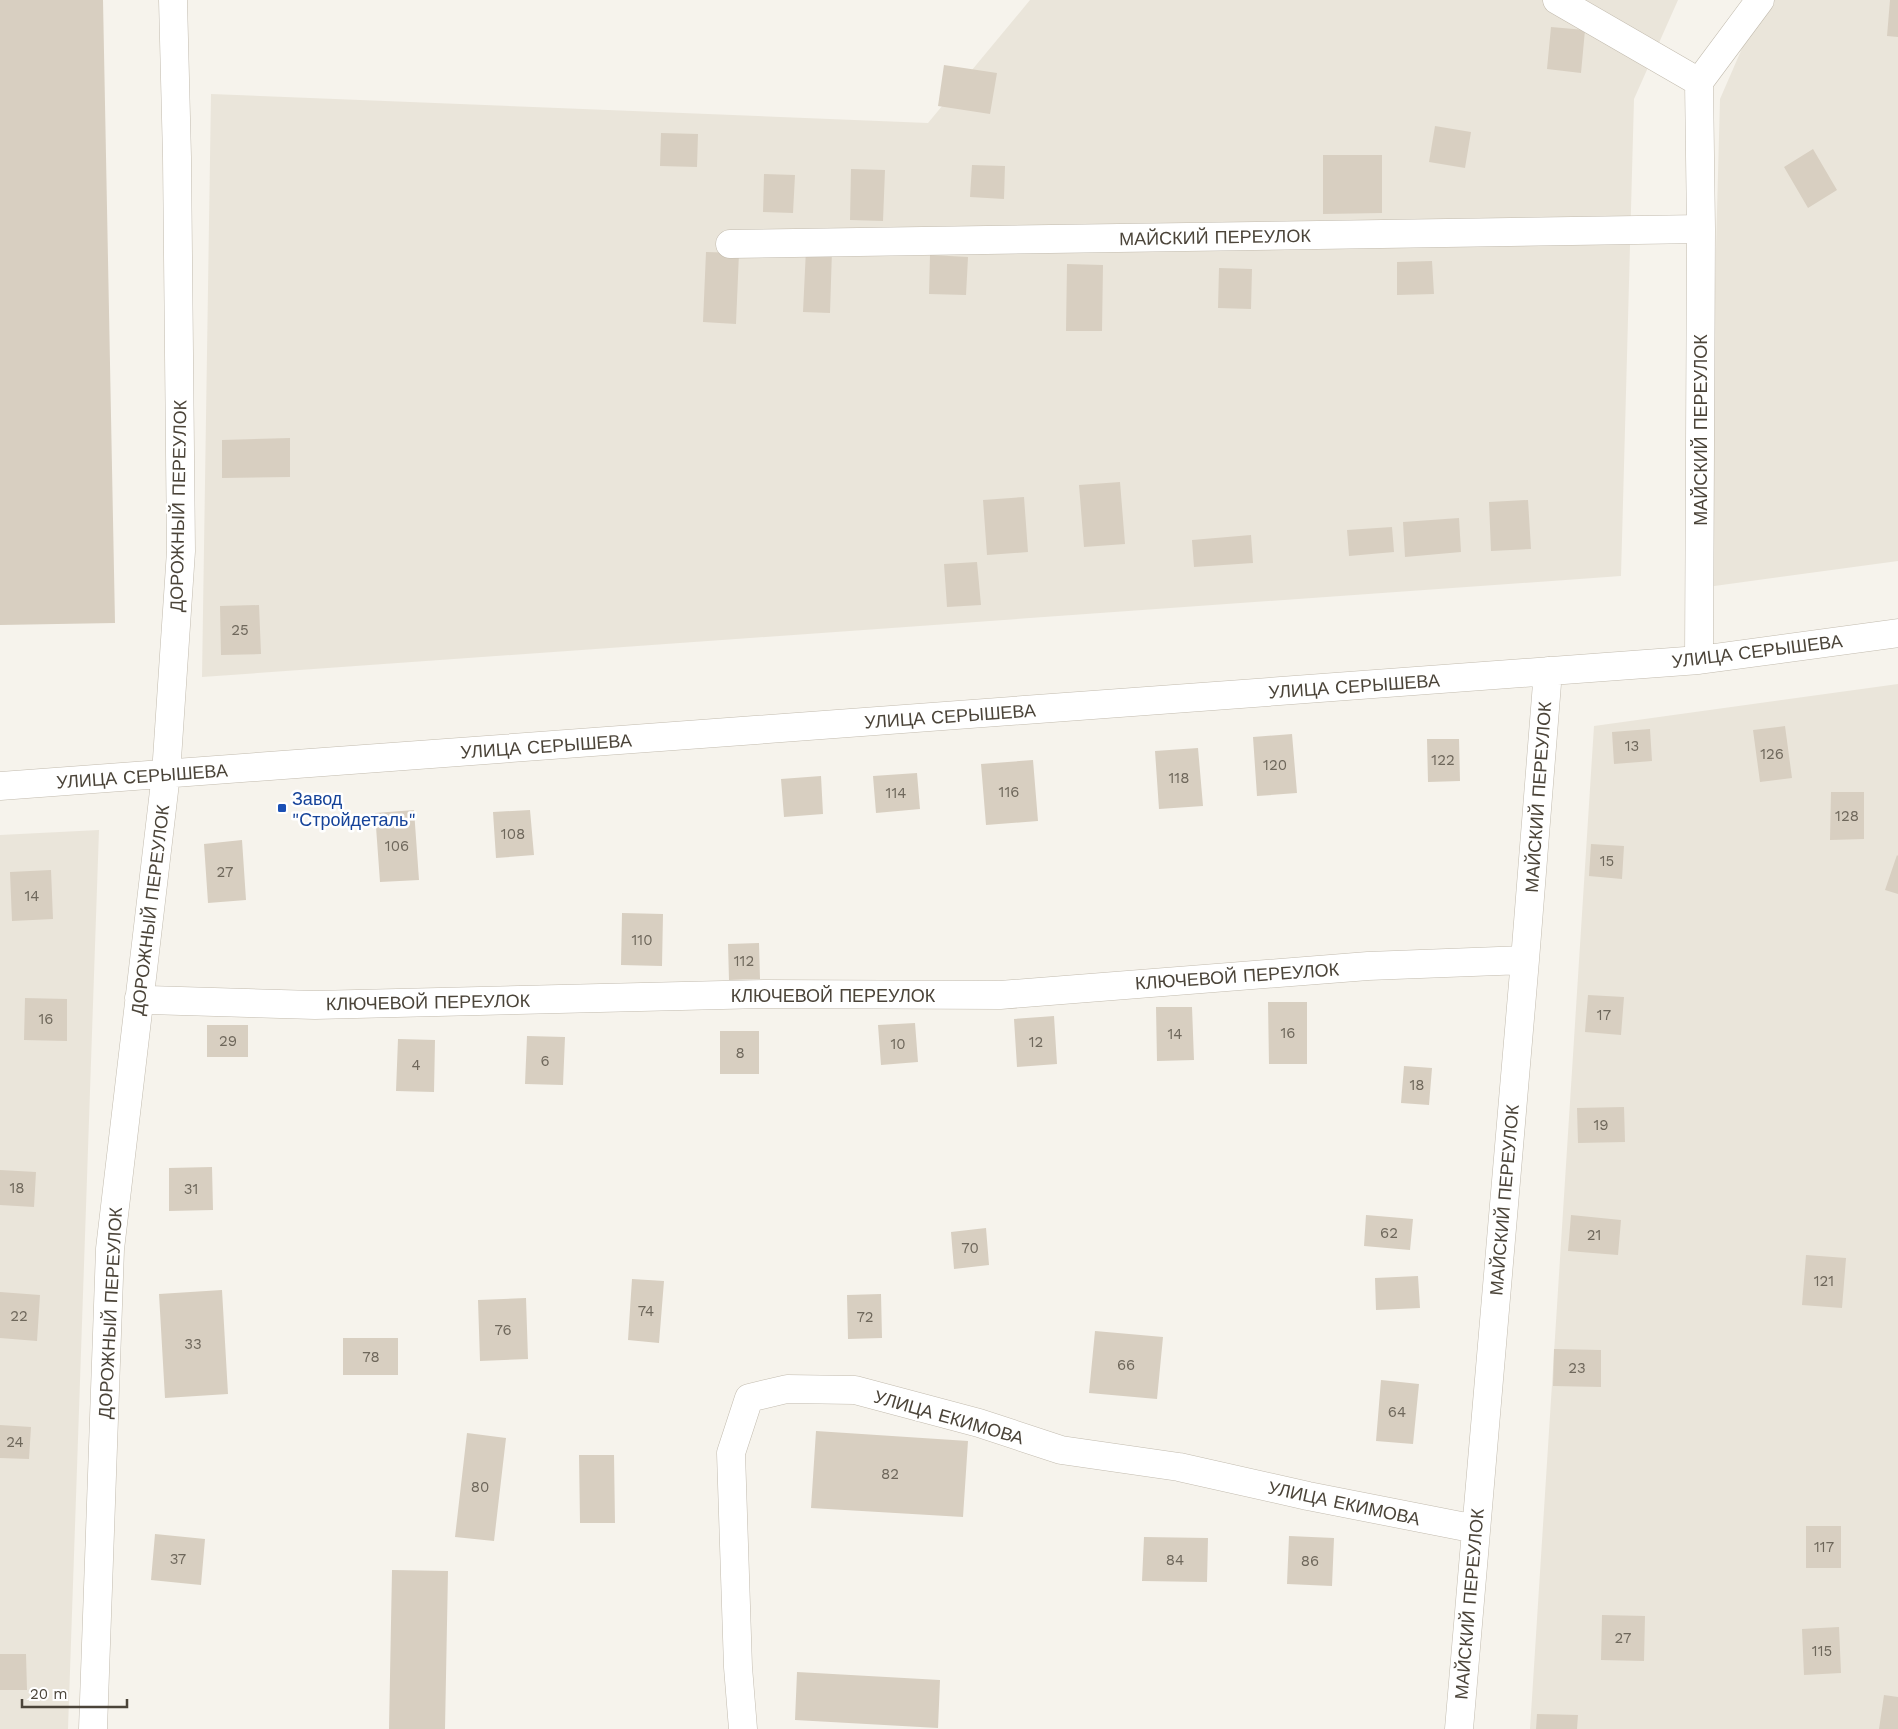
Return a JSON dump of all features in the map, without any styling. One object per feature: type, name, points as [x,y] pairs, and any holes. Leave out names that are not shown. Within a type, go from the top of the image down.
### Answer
[{"type":"street","name":"ДОРОЖНЫЙ ПЕРЕУЛОК","points":[[93,1729],[110,1249],[166,774],[181,552],[177,157],[173,0]]},
{"type":"street","points":[[1557,0],[1698,82],[1760,0]]},
{"type":"street","name":"МАЙСКИЙ ПЕРЕУЛОК","points":[[1698,82],[1701,229],[1700,660]]},
{"type":"street","name":"МАЙСКИЙ ПЕРЕУЛОК","points":[[730,244],[1701,229]]},
{"type":"street","name":"УЛИЦА СЕРЫШЕВА","points":[[0,786],[1700,660],[1898,633]]},
{"type":"street","name":"МАЙСКИЙ ПЕРЕУЛОК","points":[[1458,1729],[1526,960],[1548,671]]},
{"type":"street","name":"КЛЮЧЕВОЙ ПЕРЕУЛОК","points":[[139,998],[148,1000],[315,1004],[764,994],[1000,994],[1368,966],[1526,960]]},
{"type":"street","name":"УЛИЦА ЕКИМОВА","points":[[743,1729],[738,1667],[732,1453],[749,1398],[786,1389],[855,1390],[979,1424],[1062,1450],[1178,1467],[1476,1530]]},
{"type":"shaded area","points":[[1030,0],[1678,0],[1634,99],[1621,576],[202,677],[211,94],[928,123]]},
{"type":"shaded area","points":[[1763,0],[1898,0],[1898,561],[1707,587],[1720,99]]},
{"type":"shaded area","points":[[1898,684],[1898,1729],[1530,1729],[1594,726]]},
{"type":"shaded area","points":[[99,830],[68,1729],[0,1729],[0,835]]},
{"type":"building","points":[[0,0],[103,0],[115,623],[0,625]]},
{"type":"building","points":[[1890,0],[1898,0],[1898,37],[1887,36]]},
{"type":"building","points":[[1551,27],[1585,30],[1581,73],[1547,69]]},
{"type":"building","points":[[944,65],[997,73],[990,114],[938,106]]},
{"type":"building","points":[[1435,126],[1471,132],[1465,168],[1429,162]]},
{"type":"building","points":[[661,133],[698,134],[697,167],[660,166]]},
{"type":"building","points":[[1813,149],[1837,190],[1808,208],[1784,167]]},
{"type":"building","points":[[1323,155],[1382,155],[1382,213],[1323,214]]},
{"type":"building","points":[[972,165],[1005,166],[1004,199],[970,197]]},
{"type":"building","points":[[851,169],[885,170],[883,221],[850,220]]},
{"type":"building","points":[[764,174],[795,175],[793,213],[763,212]]},
{"type":"building","points":[[806,249],[832,250],[830,313],[803,312]]},
{"type":"building","points":[[706,252],[739,253],[736,324],[703,322]]},
{"type":"building","points":[[930,255],[968,257],[966,295],[929,294]]},
{"type":"building","points":[[1432,261],[1434,294],[1397,295],[1397,262]]},
{"type":"building","points":[[1067,264],[1103,265],[1102,331],[1066,331]]},
{"type":"building","points":[[1219,268],[1252,269],[1251,309],[1218,308]]},
{"type":"building","points":[[290,438],[290,477],[222,478],[222,440]]},
{"type":"building","points":[[1120,482],[1125,544],[1084,547],[1079,485]]},
{"type":"building","points":[[1024,497],[1028,552],[987,555],[983,500]]},
{"type":"building","points":[[1528,500],[1531,549],[1491,551],[1489,502]]},
{"type":"building","points":[[1459,518],[1461,552],[1405,557],[1403,522]]},
{"type":"building","points":[[1392,527],[1394,552],[1349,556],[1347,530]]},
{"type":"building","points":[[1251,535],[1253,563],[1194,567],[1192,540]]},
{"type":"building","points":[[977,562],[981,605],[947,607],[944,564]]},
{"type":"building","points":[[259,605],[261,654],[221,655],[220,606]]},
{"type":"building","points":[[1785,726],[1792,778],[1760,782],[1753,730]]},
{"type":"building","points":[[1650,729],[1652,761],[1614,764],[1612,732]]},
{"type":"building","points":[[1292,734],[1297,793],[1257,796],[1253,737]]},
{"type":"building","points":[[1427,739],[1459,739],[1460,781],[1428,782]]},
{"type":"building","points":[[1198,748],[1203,806],[1159,809],[1155,751]]},
{"type":"building","points":[[1033,760],[1038,821],[986,825],[981,764]]},
{"type":"building","points":[[917,773],[920,809],[876,813],[873,776]]},
{"type":"building","points":[[821,776],[823,814],[784,817],[781,779]]},
{"type":"building","points":[[1831,792],[1864,792],[1864,839],[1830,840]]},
{"type":"building","points":[[414,810],[419,880],[380,882],[375,813]]},
{"type":"building","points":[[530,810],[534,855],[496,858],[493,812]]},
{"type":"building","points":[[242,840],[246,900],[208,903],[204,844]]},
{"type":"building","points":[[1591,844],[1624,846],[1622,879],[1589,876]]},
{"type":"building","points":[[1898,856],[1898,894],[1885,890]]},
{"type":"building","points":[[51,870],[53,919],[12,921],[10,872]]},
{"type":"building","points":[[622,913],[663,914],[662,966],[621,965]]},
{"type":"building","points":[[759,943],[760,979],[729,980],[728,944]]},
{"type":"building","points":[[1588,995],[1624,997],[1621,1035],[1585,1032]]},
{"type":"building","points":[[25,998],[67,999],[67,1041],[24,1040]]},
{"type":"building","points":[[1268,1002],[1307,1002],[1307,1064],[1269,1064]]},
{"type":"building","points":[[1156,1007],[1192,1007],[1194,1060],[1157,1061]]},
{"type":"building","points":[[1054,1016],[1057,1064],[1017,1067],[1014,1019]]},
{"type":"building","points":[[915,1023],[918,1062],[881,1065],[878,1025]]},
{"type":"building","points":[[207,1025],[248,1025],[248,1057],[207,1057]]},
{"type":"building","points":[[720,1031],[759,1031],[759,1074],[720,1074]]},
{"type":"building","points":[[527,1036],[565,1037],[563,1085],[525,1084]]},
{"type":"building","points":[[398,1039],[435,1040],[434,1092],[396,1091]]},
{"type":"building","points":[[1404,1066],[1432,1068],[1429,1105],[1401,1103]]},
{"type":"building","points":[[1624,1107],[1625,1142],[1578,1143],[1577,1108]]},
{"type":"building","points":[[212,1167],[213,1210],[169,1211],[169,1168]]},
{"type":"building","points":[[0,1170],[36,1172],[34,1207],[0,1205]]},
{"type":"building","points":[[1366,1215],[1413,1219],[1410,1250],[1364,1246]]},
{"type":"building","points":[[1571,1215],[1621,1220],[1618,1255],[1568,1251]]},
{"type":"building","points":[[986,1228],[989,1265],[954,1269],[951,1232]]},
{"type":"building","points":[[1806,1255],[1846,1258],[1842,1308],[1802,1305]]},
{"type":"building","points":[[1418,1276],[1420,1308],[1376,1310],[1375,1278]]},
{"type":"building","points":[[632,1279],[664,1281],[659,1343],[628,1340]]},
{"type":"building","points":[[222,1290],[228,1394],[165,1398],[159,1294]]},
{"type":"building","points":[[0,1292],[40,1295],[37,1341],[0,1338]]},
{"type":"building","points":[[881,1294],[882,1338],[848,1339],[847,1295]]},
{"type":"building","points":[[526,1298],[528,1359],[480,1361],[478,1300]]},
{"type":"building","points":[[1095,1331],[1163,1337],[1157,1399],[1089,1393]]},
{"type":"building","points":[[343,1338],[398,1338],[398,1375],[343,1375]]},
{"type":"building","points":[[1554,1349],[1601,1350],[1601,1387],[1553,1386]]},
{"type":"building","points":[[1381,1380],[1419,1384],[1413,1444],[1376,1441]]},
{"type":"building","points":[[0,1425],[31,1427],[29,1459],[0,1458]]},
{"type":"building","points":[[816,1431],[968,1441],[963,1517],[811,1508]]},
{"type":"building","points":[[467,1433],[506,1438],[494,1541],[455,1537]]},
{"type":"building","points":[[579,1455],[614,1455],[615,1523],[580,1523]]},
{"type":"building","points":[[1806,1526],[1841,1526],[1841,1568],[1806,1568]]},
{"type":"building","points":[[155,1534],[205,1539],[201,1585],[151,1580]]},
{"type":"building","points":[[1289,1536],[1334,1538],[1332,1586],[1287,1584]]},
{"type":"building","points":[[1144,1537],[1208,1538],[1207,1582],[1142,1581]]},
{"type":"building","points":[[392,1570],[448,1571],[445,1729],[389,1729]]},
{"type":"building","points":[[1602,1615],[1645,1616],[1644,1661],[1601,1660]]},
{"type":"building","points":[[1839,1627],[1841,1673],[1804,1675],[1802,1629]]},
{"type":"building","points":[[0,1654],[26,1654],[27,1690],[0,1690]]},
{"type":"building","points":[[797,1672],[940,1680],[938,1728],[795,1720]]},
{"type":"building","points":[[1884,1695],[1898,1697],[1898,1729],[1879,1729]]},
{"type":"building","points":[[1537,1714],[1578,1715],[1577,1729],[1536,1729]]},
{"type":"place","name":"Завод \"Стройдеталь\"","points":[[282,808]]}]
